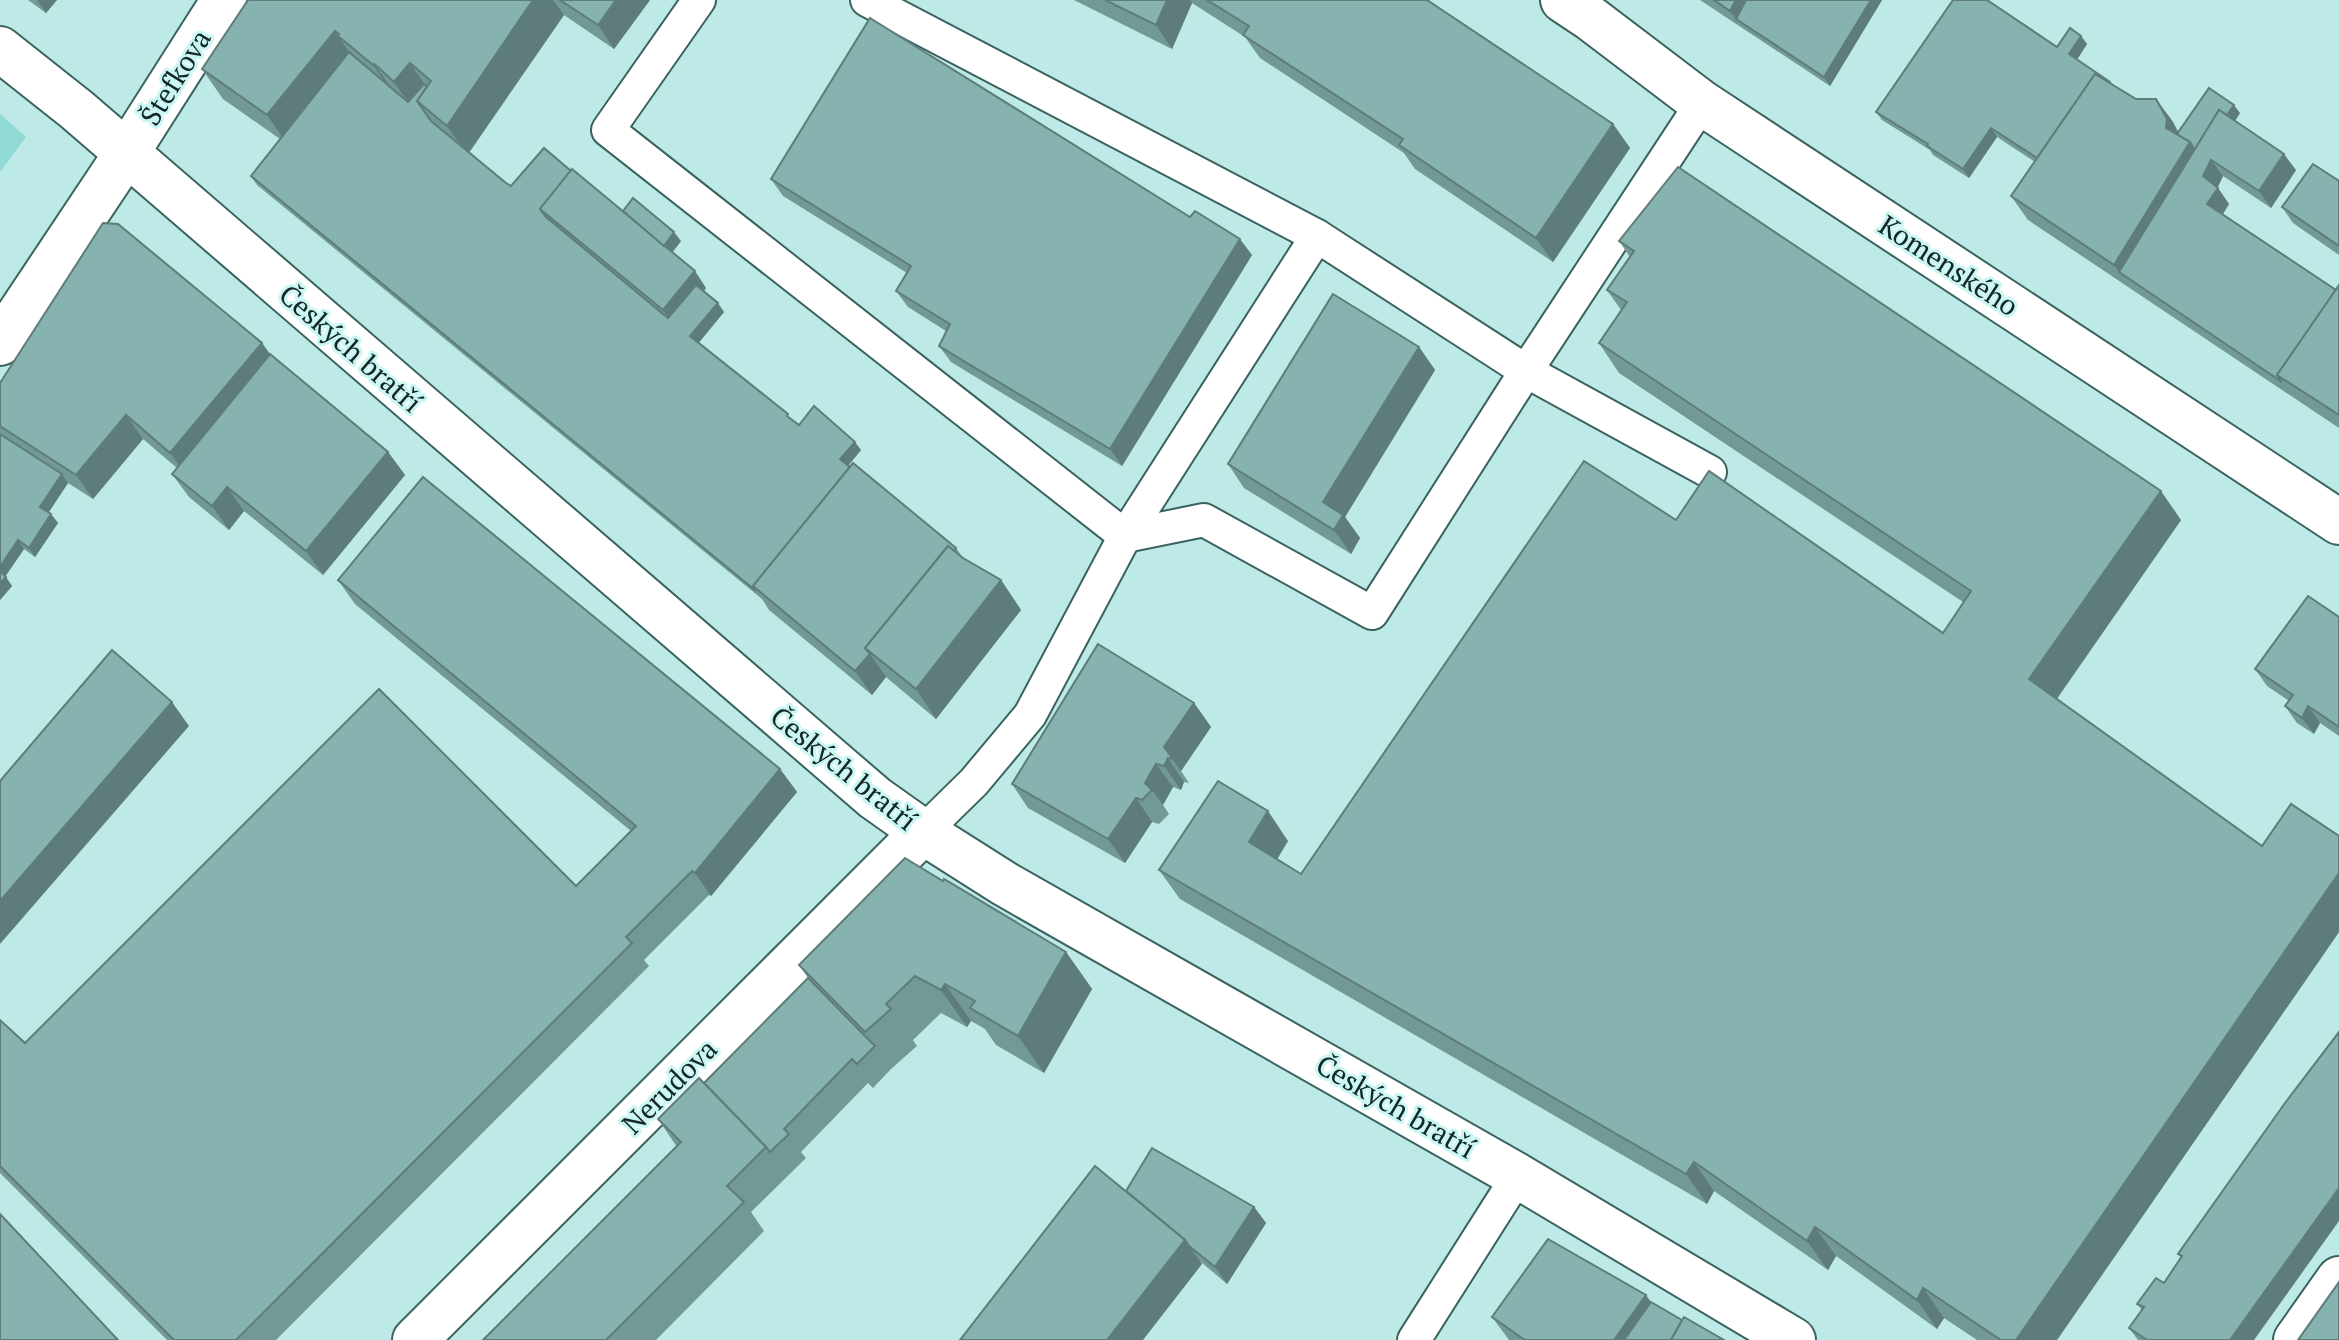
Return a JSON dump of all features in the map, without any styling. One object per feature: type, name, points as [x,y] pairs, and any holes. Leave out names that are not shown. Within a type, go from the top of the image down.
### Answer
[{"type":"street","name":"Štefkova","points":[[0,343],[224,0]]},
{"type":"street","name":"Komenského","points":[[1584,6],[1702,103],[2339,522]]},
{"type":"street","name":"Českých bratří","points":[[0,49],[77,110],[875,798],[1005,884],[1518,1176],[1793,1340]]},
{"type":"street","name":"Nerudova","points":[[415,1340],[923,832]]},
{"type":"street","points":[[2296,1340],[2339,1279]]},
{"type":"lane","points":[[699,0],[608,130],[1125,536],[1204,520],[1372,613],[1702,103]]},
{"type":"lane","points":[[867,0],[1317,236],[1526,371],[1710,472]]},
{"type":"lane","points":[[923,832],[974,782],[1030,715],[1125,536],[1317,236]]},
{"type":"lane","points":[[1414,1340],[1518,1176]]},
{"type":"shaded area","points":[[0,114],[26,137],[0,172]]},
{"type":"building","points":[[248,0],[533,0],[447,126],[417,101],[431,81],[410,63],[394,82],[335,31],[267,115],[202,69]]},
{"type":"building","points":[[560,0],[616,0],[598,25]]},
{"type":"building","points":[[1105,0],[1167,0],[1156,25]]},
{"type":"building","points":[[1207,0],[1427,0],[1613,124],[1536,238],[1399,145],[1403,139],[1243,35],[1249,26]]},
{"type":"building","points":[[1714,0],[1736,0],[1730,11]]},
{"type":"building","points":[[1746,0],[1871,0],[1824,77],[1736,19]]},
{"type":"building","points":[[1953,0],[1987,0],[2057,47],[2070,28],[2081,36],[2069,54],[2110,82],[2095,74],[2037,158],[1991,128],[1963,169],[1876,112]]},
{"type":"building","points":[[870,18],[1190,217],[1195,211],[1240,239],[1110,449],[939,346],[950,324],[896,291],[911,266],[771,179]]},
{"type":"building","points":[[349,52],[408,102],[424,84],[427,86],[417,101],[431,121],[511,186],[544,148],[571,171],[540,209],[546,217],[668,318],[696,285],[718,303],[690,336],[799,425],[814,406],[855,442],[840,459],[850,467],[753,586],[756,591],[251,176]]},
{"type":"building","points":[[2095,74],[2136,99],[2156,99],[2167,119],[2166,128],[2190,142],[2114,265],[2011,196]]},
{"type":"building","points":[[2209,88],[2234,105],[2227,115],[2219,110],[2195,150],[2190,142],[2177,134]]},
{"type":"building","points":[[2219,110],[2284,154],[2259,191],[2211,160],[2203,176],[2218,188],[2207,204],[2336,290],[2277,375],[2282,382],[2119,272]]},
{"type":"building","points":[[2313,164],[2339,181],[2339,246],[2282,207]]},
{"type":"building","points":[[1678,167],[2161,491],[2029,679],[2262,846],[2291,804],[2339,836],[2339,873],[2016,1340],[2001,1340],[1923,1288],[1917,1300],[1815,1227],[1807,1241],[1694,1162],[1686,1174],[1159,870],[1218,781],[1268,811],[1249,842],[1301,874],[1584,461],[1676,520],[1709,471],[1943,633],[1971,591],[1599,343],[1627,302],[1607,290],[1634,251],[1619,241]]},
{"type":"building","points":[[572,169],[695,271],[663,310],[540,209]]},
{"type":"building","points":[[633,198],[674,232],[664,246],[623,211]]},
{"type":"building","points":[[103,223],[118,224],[262,343],[170,453],[126,415],[76,475],[0,426],[0,383]]},
{"type":"building","points":[[2339,285],[2339,415],[2277,375]]},
{"type":"building","points":[[1333,294],[1419,347],[1323,502],[1343,515],[1334,530],[1228,464]]},
{"type":"building","points":[[270,354],[388,452],[306,551],[227,487],[212,506],[172,474]]},
{"type":"building","points":[[0,434],[62,474],[40,507],[51,514],[29,548],[18,540],[0,567]]},
{"type":"building","points":[[853,463],[956,548],[954,551],[948,546],[865,648],[870,654],[855,671],[753,586]]},
{"type":"building","points":[[423,477],[780,769],[695,873],[692,871],[626,937],[632,943],[236,1340],[174,1340],[0,1166],[0,1020],[25,1043],[379,689],[576,886],[636,826],[338,580]]},
{"type":"building","points":[[948,546],[1001,580],[916,689],[865,648]]},
{"type":"building","points":[[2308,596],[2339,617],[2339,727],[2308,706],[2302,718],[2285,706],[2293,695],[2255,669]]},
{"type":"building","points":[[1098,644],[1194,703],[1164,747],[1173,759],[1168,758],[1164,766],[1156,764],[1145,783],[1152,790],[1142,800],[1136,798],[1108,839],[1012,784]]},
{"type":"building","points":[[112,650],[172,702],[0,901],[0,781]]},
{"type":"building","points":[[905,858],[1066,952],[1018,1036],[970,1008],[975,1001],[945,984],[941,990],[915,976],[886,1004],[891,1009],[865,1032],[799,965]]},
{"type":"building","points":[[808,978],[875,1046],[857,1064],[852,1059],[784,1129],[789,1134],[770,1152],[704,1083]]},
{"type":"building","points":[[2339,1032],[2339,1188],[2230,1340],[2147,1340],[2129,1328],[2144,1307],[2137,1304],[2156,1278],[2164,1283],[2182,1256],[2178,1254]]},
{"type":"building","points":[[699,1078],[766,1147],[727,1186],[744,1202],[606,1340],[483,1340],[681,1142],[658,1119]]},
{"type":"building","points":[[1152,1148],[1254,1207],[1215,1267],[1126,1191]]},
{"type":"building","points":[[1095,1166],[1185,1240],[1107,1340],[960,1340]]},
{"type":"building","points":[[0,1214],[118,1340],[0,1340]]},
{"type":"building","points":[[1548,1239],[1646,1295],[1614,1340],[1525,1340],[1492,1317]]},
{"type":"building","points":[[2339,1282],[2339,1340],[2298,1340]]},
{"type":"building","points":[[1651,1302],[1682,1320],[1671,1340],[1624,1340]]},
{"type":"building","points":[[1684,1317],[1724,1340],[1671,1340]]}]
